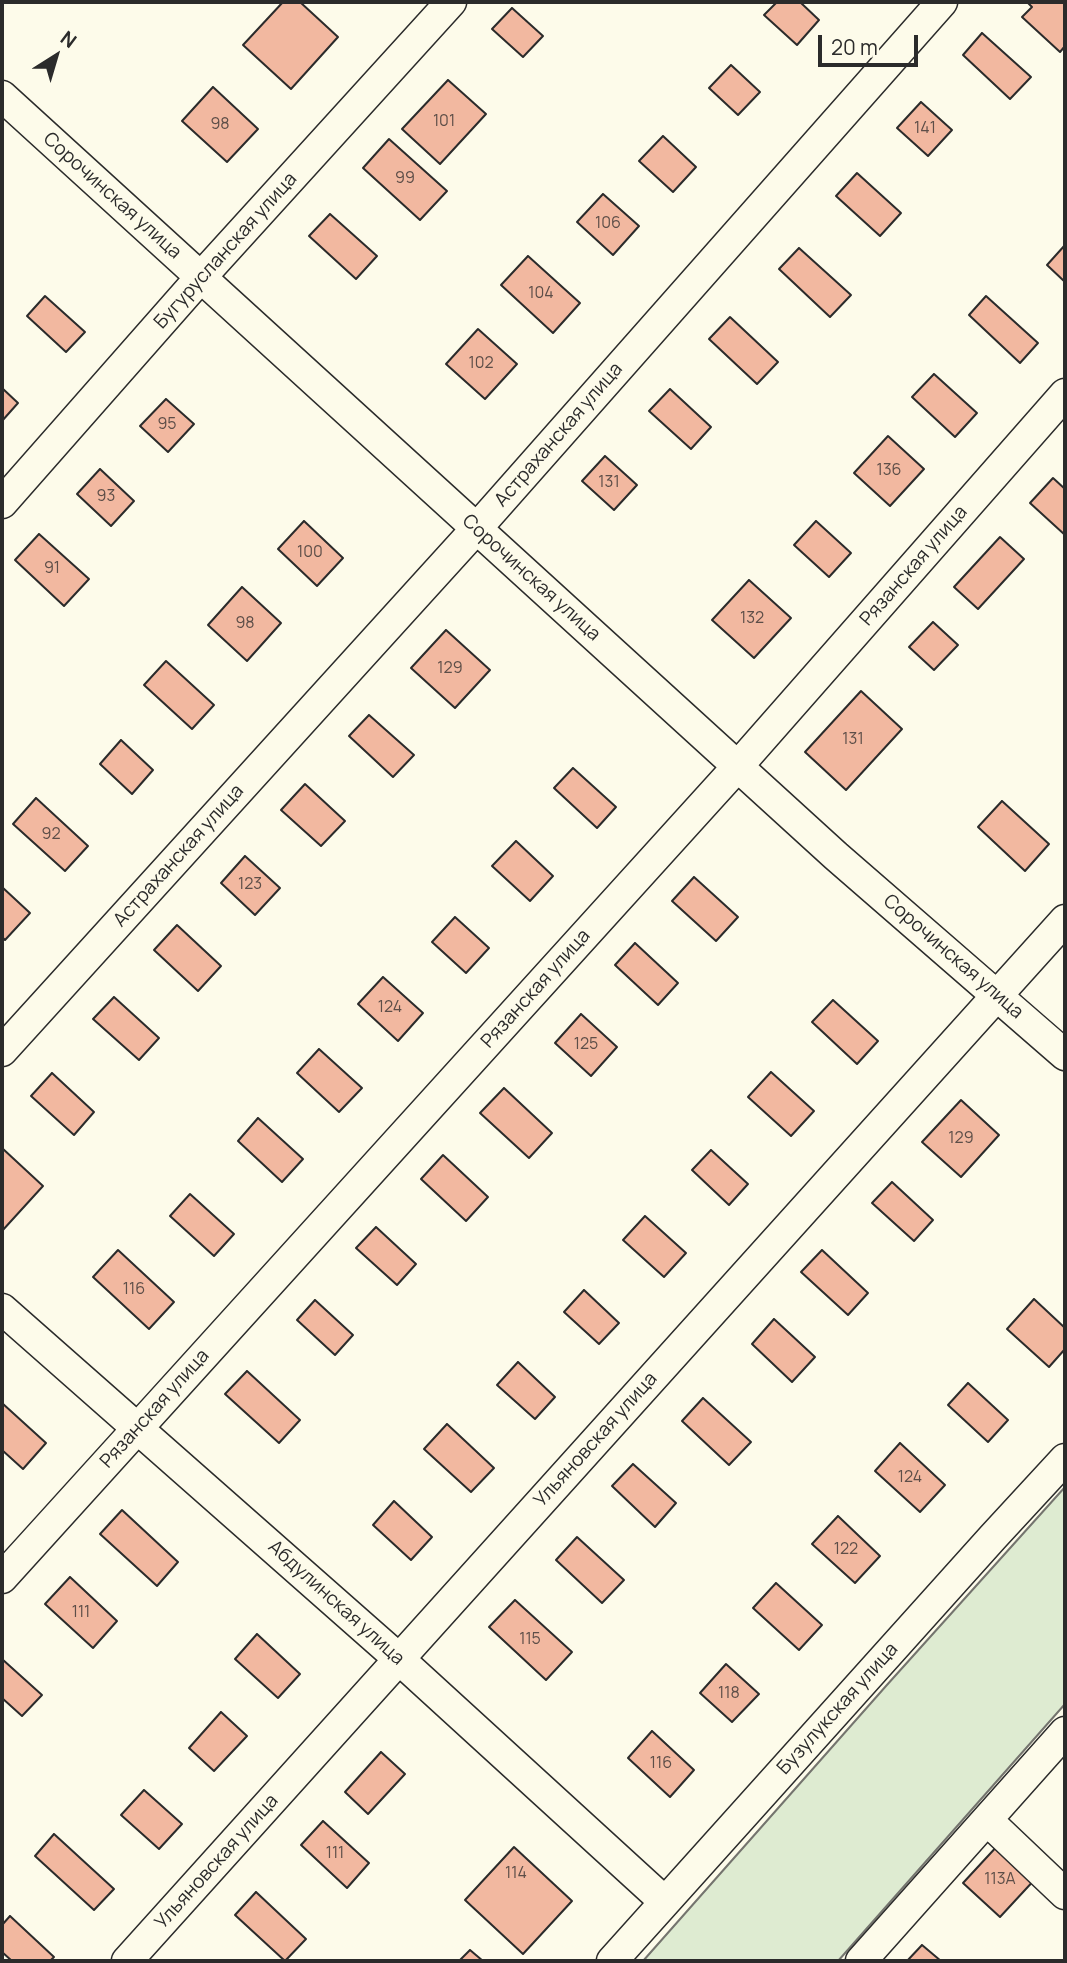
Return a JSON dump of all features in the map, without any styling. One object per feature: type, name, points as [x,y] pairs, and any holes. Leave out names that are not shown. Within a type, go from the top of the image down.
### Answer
[{"type":"street","name":"Бугурусланская улица","points":[[2,503],[201,277],[451,2]]},
{"type":"street","name":"Астраханская улица","points":[[2,1051],[477,528],[942,2]]},
{"type":"street","name":"Сорочинская улица","points":[[2,96],[836,856],[1065,1055]]},
{"type":"street","name":"Рязанская улица","points":[[2,1578],[738,766],[1065,394]]},
{"type":"street","name":"Ульяновская улица","points":[[127,1961],[1065,920]]},
{"type":"street","name":"Абдулинская улица","points":[[2,1309],[399,1659],[665,1902]]},
{"type":"street","name":"Бузулукская улица","points":[[612,1961],[1065,1459]]},
{"type":"street","points":[[861,1961],[1065,1732]]},
{"type":"street","points":[[987,1820],[1065,1894]]},
{"type":"green space","points":[[1065,1487],[1065,1704],[838,1961],[643,1961],[886,1686]]},
{"type":"building","points":[[283,2],[300,2],[338,37],[291,89],[243,45]]},
{"type":"building","points":[[777,2],[800,2],[819,20],[797,45],[764,15]]},
{"type":"building","points":[[1027,2],[1065,2],[1065,46],[1060,52],[1022,17],[1032,7]]},
{"type":"building","points":[[512,8],[543,36],[523,57],[492,29]]},
{"type":"building","points":[[982,33],[1031,77],[1010,99],[963,55]]},
{"type":"building","points":[[731,65],[760,92],[738,115],[709,88]]},
{"type":"building","points":[[448,80],[486,114],[440,164],[402,129]]},
{"type":"building","points":[[213,87],[258,129],[227,162],[182,121]]},
{"type":"building","points":[[921,102],[952,130],[928,156],[897,128]]},
{"type":"building","points":[[663,136],[696,167],[673,192],[639,161]]},
{"type":"building","points":[[389,139],[447,191],[420,220],[363,168]]},
{"type":"building","points":[[857,173],[901,213],[880,236],[836,196]]},
{"type":"building","points":[[603,194],[639,226],[613,255],[577,222]]},
{"type":"building","points":[[330,214],[377,256],[356,279],[309,236]]},
{"type":"building","points":[[1065,245],[1065,282],[1047,265]]},
{"type":"building","points":[[799,248],[851,295],[830,317],[779,269]]},
{"type":"building","points":[[528,256],[580,303],[553,333],[501,285]]},
{"type":"building","points":[[45,296],[85,332],[66,352],[27,316]]},
{"type":"building","points":[[986,296],[1038,343],[1020,363],[969,315]]},
{"type":"building","points":[[730,317],[778,362],[757,384],[709,339]]},
{"type":"building","points":[[478,329],[517,364],[485,399],[446,364]]},
{"type":"building","points":[[934,374],[977,413],[955,437],[912,397]]},
{"type":"building","points":[[2,388],[18,403],[2,421]]},
{"type":"building","points":[[670,389],[711,427],[691,449],[649,411]]},
{"type":"building","points":[[166,399],[194,424],[168,452],[140,426]]},
{"type":"building","points":[[888,436],[924,469],[890,506],[854,473]]},
{"type":"building","points":[[605,456],[637,485],[614,510],[582,481]]},
{"type":"building","points":[[100,469],[134,501],[111,526],[77,494]]},
{"type":"building","points":[[1053,478],[1065,489],[1065,535],[1030,503]]},
{"type":"building","points":[[304,521],[343,558],[317,586],[278,549]]},
{"type":"building","points":[[816,521],[851,553],[829,577],[794,545]]},
{"type":"building","points":[[39,534],[89,579],[64,606],[15,560]]},
{"type":"building","points":[[1000,537],[1024,559],[978,609],[954,587]]},
{"type":"building","points":[[749,580],[791,618],[754,658],[712,620]]},
{"type":"building","points":[[242,587],[281,623],[247,661],[208,625]]},
{"type":"building","points":[[933,622],[958,645],[934,670],[909,647]]},
{"type":"building","points":[[446,630],[490,670],[455,708],[411,668]]},
{"type":"building","points":[[166,661],[214,705],[192,729],[144,685]]},
{"type":"building","points":[[861,691],[902,729],[846,790],[805,752]]},
{"type":"building","points":[[369,715],[414,755],[393,777],[349,736]]},
{"type":"building","points":[[121,740],[153,770],[132,794],[100,764]]},
{"type":"building","points":[[573,768],[616,807],[597,828],[554,788]]},
{"type":"building","points":[[305,784],[345,821],[321,846],[281,810]]},
{"type":"building","points":[[36,798],[88,846],[65,871],[13,824]]},
{"type":"building","points":[[1002,801],[1049,844],[1025,871],[978,827]]},
{"type":"building","points":[[516,841],[553,876],[530,901],[492,866]]},
{"type":"building","points":[[245,856],[280,888],[255,915],[221,883]]},
{"type":"building","points":[[694,877],[738,917],[716,941],[672,901]]},
{"type":"building","points":[[2,887],[30,913],[5,940],[2,937]]},
{"type":"building","points":[[455,917],[489,948],[466,973],[432,942]]},
{"type":"building","points":[[177,925],[221,966],[198,991],[154,950]]},
{"type":"building","points":[[635,943],[678,983],[658,1005],[615,965]]},
{"type":"building","points":[[383,977],[423,1013],[398,1041],[358,1004]]},
{"type":"building","points":[[114,997],[159,1038],[139,1060],[93,1019]]},
{"type":"building","points":[[833,1000],[878,1041],[857,1064],[812,1022]]},
{"type":"building","points":[[581,1014],[617,1047],[591,1076],[555,1043]]},
{"type":"building","points":[[319,1049],[362,1088],[339,1112],[297,1073]]},
{"type":"building","points":[[771,1072],[814,1111],[791,1136],[748,1097]]},
{"type":"building","points":[[52,1073],[94,1112],[74,1135],[31,1096]]},
{"type":"building","points":[[504,1088],[552,1133],[529,1158],[480,1113]]},
{"type":"building","points":[[961,1100],[999,1135],[961,1177],[922,1142]]},
{"type":"building","points":[[258,1118],[303,1159],[282,1182],[238,1141]]},
{"type":"building","points":[[2,1148],[43,1186],[2,1231]]},
{"type":"building","points":[[711,1150],[748,1184],[729,1205],[692,1170]]},
{"type":"building","points":[[443,1155],[488,1197],[466,1221],[421,1179]]},
{"type":"building","points":[[892,1182],[933,1220],[914,1241],[872,1203]]},
{"type":"building","points":[[190,1194],[234,1234],[214,1256],[170,1216]]},
{"type":"building","points":[[645,1216],[686,1253],[664,1277],[623,1240]]},
{"type":"building","points":[[376,1227],[416,1264],[397,1285],[356,1248]]},
{"type":"building","points":[[118,1250],[174,1302],[149,1329],[93,1277]]},
{"type":"building","points":[[822,1250],[868,1293],[848,1315],[801,1272]]},
{"type":"building","points":[[584,1290],[619,1323],[599,1344],[564,1312]]},
{"type":"building","points":[[1034,1299],[1065,1328],[1065,1349],[1049,1367],[1007,1329]]},
{"type":"building","points":[[315,1300],[353,1335],[335,1355],[297,1320]]},
{"type":"building","points":[[774,1319],[815,1357],[792,1382],[752,1344]]},
{"type":"building","points":[[518,1362],[555,1397],[535,1419],[497,1385]]},
{"type":"building","points":[[247,1371],[300,1420],[279,1443],[225,1394]]},
{"type":"building","points":[[968,1383],[1008,1420],[988,1442],[948,1405]]},
{"type":"building","points":[[703,1398],[751,1442],[729,1465],[682,1421]]},
{"type":"building","points":[[2,1403],[46,1443],[23,1469],[2,1450]]},
{"type":"building","points":[[447,1424],[494,1468],[471,1492],[424,1449]]},
{"type":"building","points":[[900,1443],[945,1485],[920,1512],[875,1471]]},
{"type":"building","points":[[633,1464],[676,1503],[655,1527],[612,1486]]},
{"type":"building","points":[[394,1501],[432,1537],[411,1560],[373,1525]]},
{"type":"building","points":[[122,1510],[178,1562],[157,1586],[100,1534]]},
{"type":"building","points":[[838,1516],[880,1556],[855,1583],[812,1544]]},
{"type":"building","points":[[577,1537],[624,1580],[602,1603],[556,1560]]},
{"type":"building","points":[[70,1577],[117,1621],[93,1648],[45,1604]]},
{"type":"building","points":[[776,1583],[822,1625],[799,1650],[753,1608]]},
{"type":"building","points":[[515,1600],[572,1652],[546,1680],[489,1627]]},
{"type":"building","points":[[257,1634],[300,1674],[278,1698],[235,1659]]},
{"type":"building","points":[[2,1659],[42,1695],[22,1716],[2,1698]]},
{"type":"building","points":[[726,1664],[759,1694],[732,1722],[700,1693]]},
{"type":"building","points":[[221,1712],[247,1736],[214,1771],[189,1748]]},
{"type":"building","points":[[652,1731],[694,1770],[670,1797],[628,1758]]},
{"type":"building","points":[[381,1752],[405,1774],[368,1814],[345,1792]]},
{"type":"building","points":[[144,1790],[182,1824],[159,1849],[121,1815]]},
{"type":"building","points":[[323,1821],[369,1863],[347,1888],[301,1845]]},
{"type":"building","points":[[54,1834],[114,1889],[94,1910],[35,1856]]},
{"type":"building","points":[[1000,1843],[1037,1877],[1000,1917],[963,1883]]},
{"type":"building","points":[[514,1847],[572,1901],[523,1954],[465,1900]]},
{"type":"building","points":[[256,1892],[306,1939],[285,1961],[235,1915]]},
{"type":"building","points":[[10,1916],[54,1957],[50,1961],[12,1961],[2,1952],[2,1925]]},
{"type":"building","points":[[922,1945],[941,1961],[907,1961]]},
{"type":"building","points":[[470,1950],[483,1961],[459,1961]]}]
